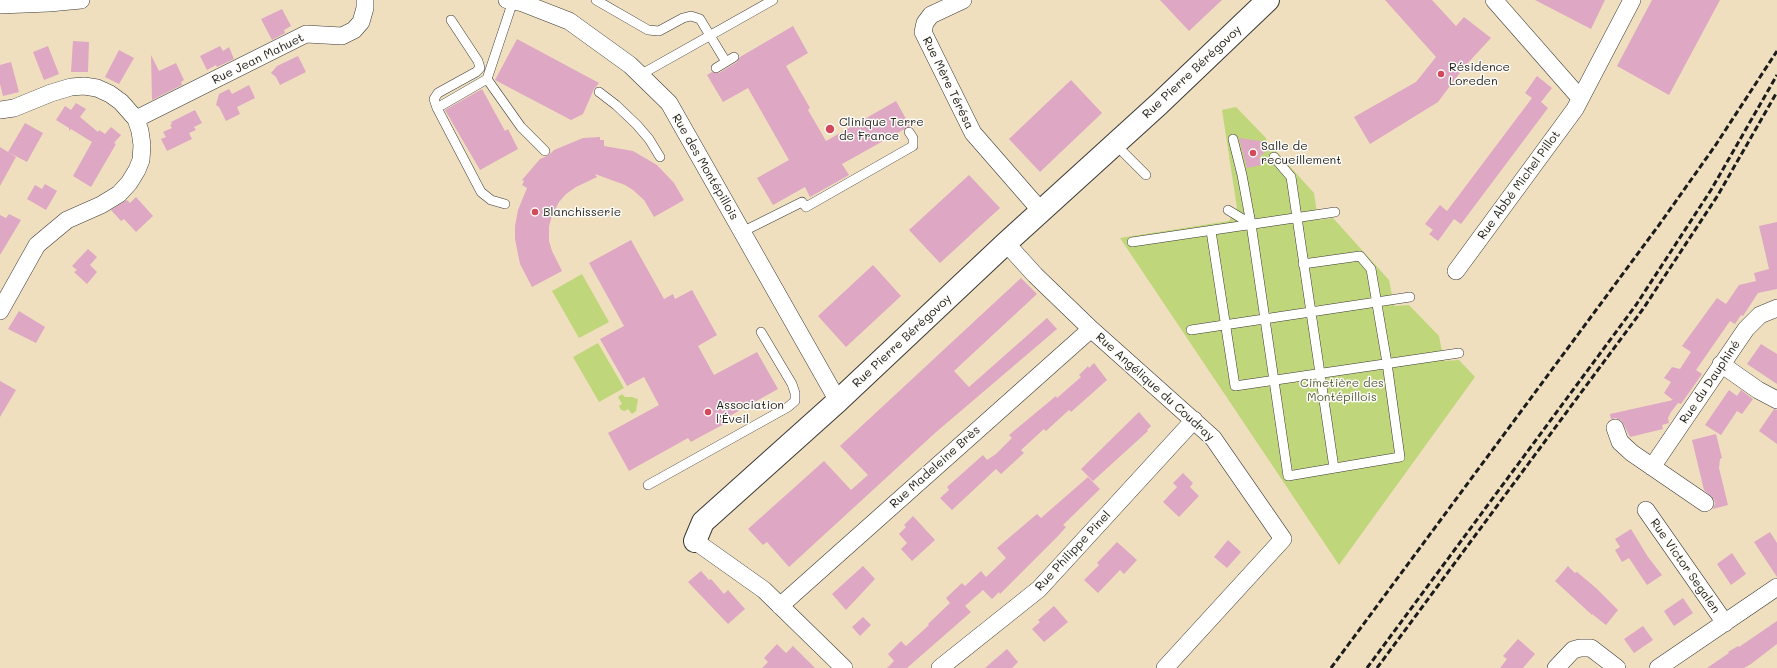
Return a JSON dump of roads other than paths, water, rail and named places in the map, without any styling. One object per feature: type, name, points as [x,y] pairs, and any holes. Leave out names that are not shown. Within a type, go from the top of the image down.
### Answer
[{"type":"street","points":[[0,5],[81,0]]},
{"type":"street","name":"Rue Jean Mahuet","points":[[136,119],[306,34],[342,36],[354,30],[361,22],[365,8],[364,0]]},
{"type":"street","name":"Rue Mère Térésa","points":[[963,0],[930,15],[925,23],[923,32],[973,133],[1041,211]]},
{"type":"street","name":"Rue Pierre Bérégovoy","points":[[695,541],[703,522],[838,401],[1268,0]]},
{"type":"street","points":[[1494,0],[1580,98]]},
{"type":"street","name":"Rue Abbé Michel Pillot","points":[[1456,271],[1575,109],[1632,0]]},
{"type":"street","name":"Rue des Montépillois","points":[[510,1],[522,3],[570,21],[630,65],[669,104],[838,401]]},
{"type":"street","points":[[0,110],[14,108],[51,93],[71,87],[84,86],[97,88],[110,94],[121,102],[136,119],[142,145],[142,152],[137,170],[129,183],[119,194],[101,205],[67,220],[38,245],[0,311]]},
{"type":"street","name":"Rue Angélique du Coudray","points":[[1006,243],[1035,275],[1091,329],[1213,438],[1283,539],[1165,668]]},
{"type":"street","name":"Rue du Dauphiné","points":[[1652,467],[1721,364],[1753,321],[1766,312],[1777,308]]},
{"type":"street","name":"Rue Madeleine Brès","points":[[780,606],[1091,329]]},
{"type":"street","points":[[1721,364],[1758,390],[1777,400]]},
{"type":"street","name":"Rue Philippe Pinel","points":[[940,668],[1039,589],[1194,420]]},
{"type":"street","points":[[1615,428],[1620,442],[1632,453],[1705,503]]},
{"type":"street","name":"Rue Victor Segalen","points":[[1646,510],[1725,623]]},
{"type":"street","points":[[695,541],[764,590],[844,668]]},
{"type":"street","points":[[1658,668],[1777,587]]},
{"type":"street","points":[[1556,668],[1573,650],[1580,648],[1591,648],[1617,668]]},
{"type":"lane","points":[[596,0],[609,3],[648,30],[658,31],[683,18],[691,16],[700,19],[726,62]]},
{"type":"lane","points":[[640,75],[773,0]]},
{"type":"lane","points":[[437,108],[487,79],[510,1]]},
{"type":"lane","points":[[451,20],[478,61],[480,68],[476,72],[438,93],[434,99],[437,108],[481,192],[491,200],[505,204]]},
{"type":"lane","points":[[716,68],[734,57]]},
{"type":"lane","points":[[487,79],[521,127],[544,151]]},
{"type":"lane","points":[[599,92],[616,105],[637,125],[649,139],[660,157]]},
{"type":"lane","points":[[742,232],[802,202],[806,207],[913,146],[913,138],[909,132]]},
{"type":"lane","points":[[1233,139],[1242,175],[1251,224],[1288,476],[1400,457],[1387,363],[1371,268],[1360,256],[1303,264]]},
{"type":"lane","points":[[1115,144],[1146,175]]},
{"type":"lane","points":[[1274,157],[1291,177],[1334,468]]},
{"type":"lane","points":[[1228,210],[1251,224]]},
{"type":"lane","points":[[1132,242],[1336,212]]},
{"type":"lane","points":[[1212,231],[1235,386],[1459,353]]},
{"type":"lane","points":[[1191,330],[1410,297]]},
{"type":"lane","points":[[648,485],[788,407],[794,400],[795,393],[792,384],[761,332]]},
{"type":"railway","points":[[1331,668],[1659,225],[1715,146],[1777,51]]},
{"type":"railway","points":[[1367,668],[1636,305],[1711,190],[1777,75]]},
{"type":"railway","points":[[1377,668],[1643,309],[1718,195],[1777,92]]},
{"type":"place","name":"Résidence Loreden","points":[[1441,74]]},
{"type":"place","name":"Clinique Terre de France","points":[[830,129]]},
{"type":"place","name":"Salle de recueillement","points":[[1253,153]]},
{"type":"place","name":"Blanchisserie","points":[[535,212]]},
{"type":"place","name":"Association l'Éveil","points":[[708,412]]},
{"type":"park label","name":"Cimetière des Montépillois","points":[[1342,390]]}]
